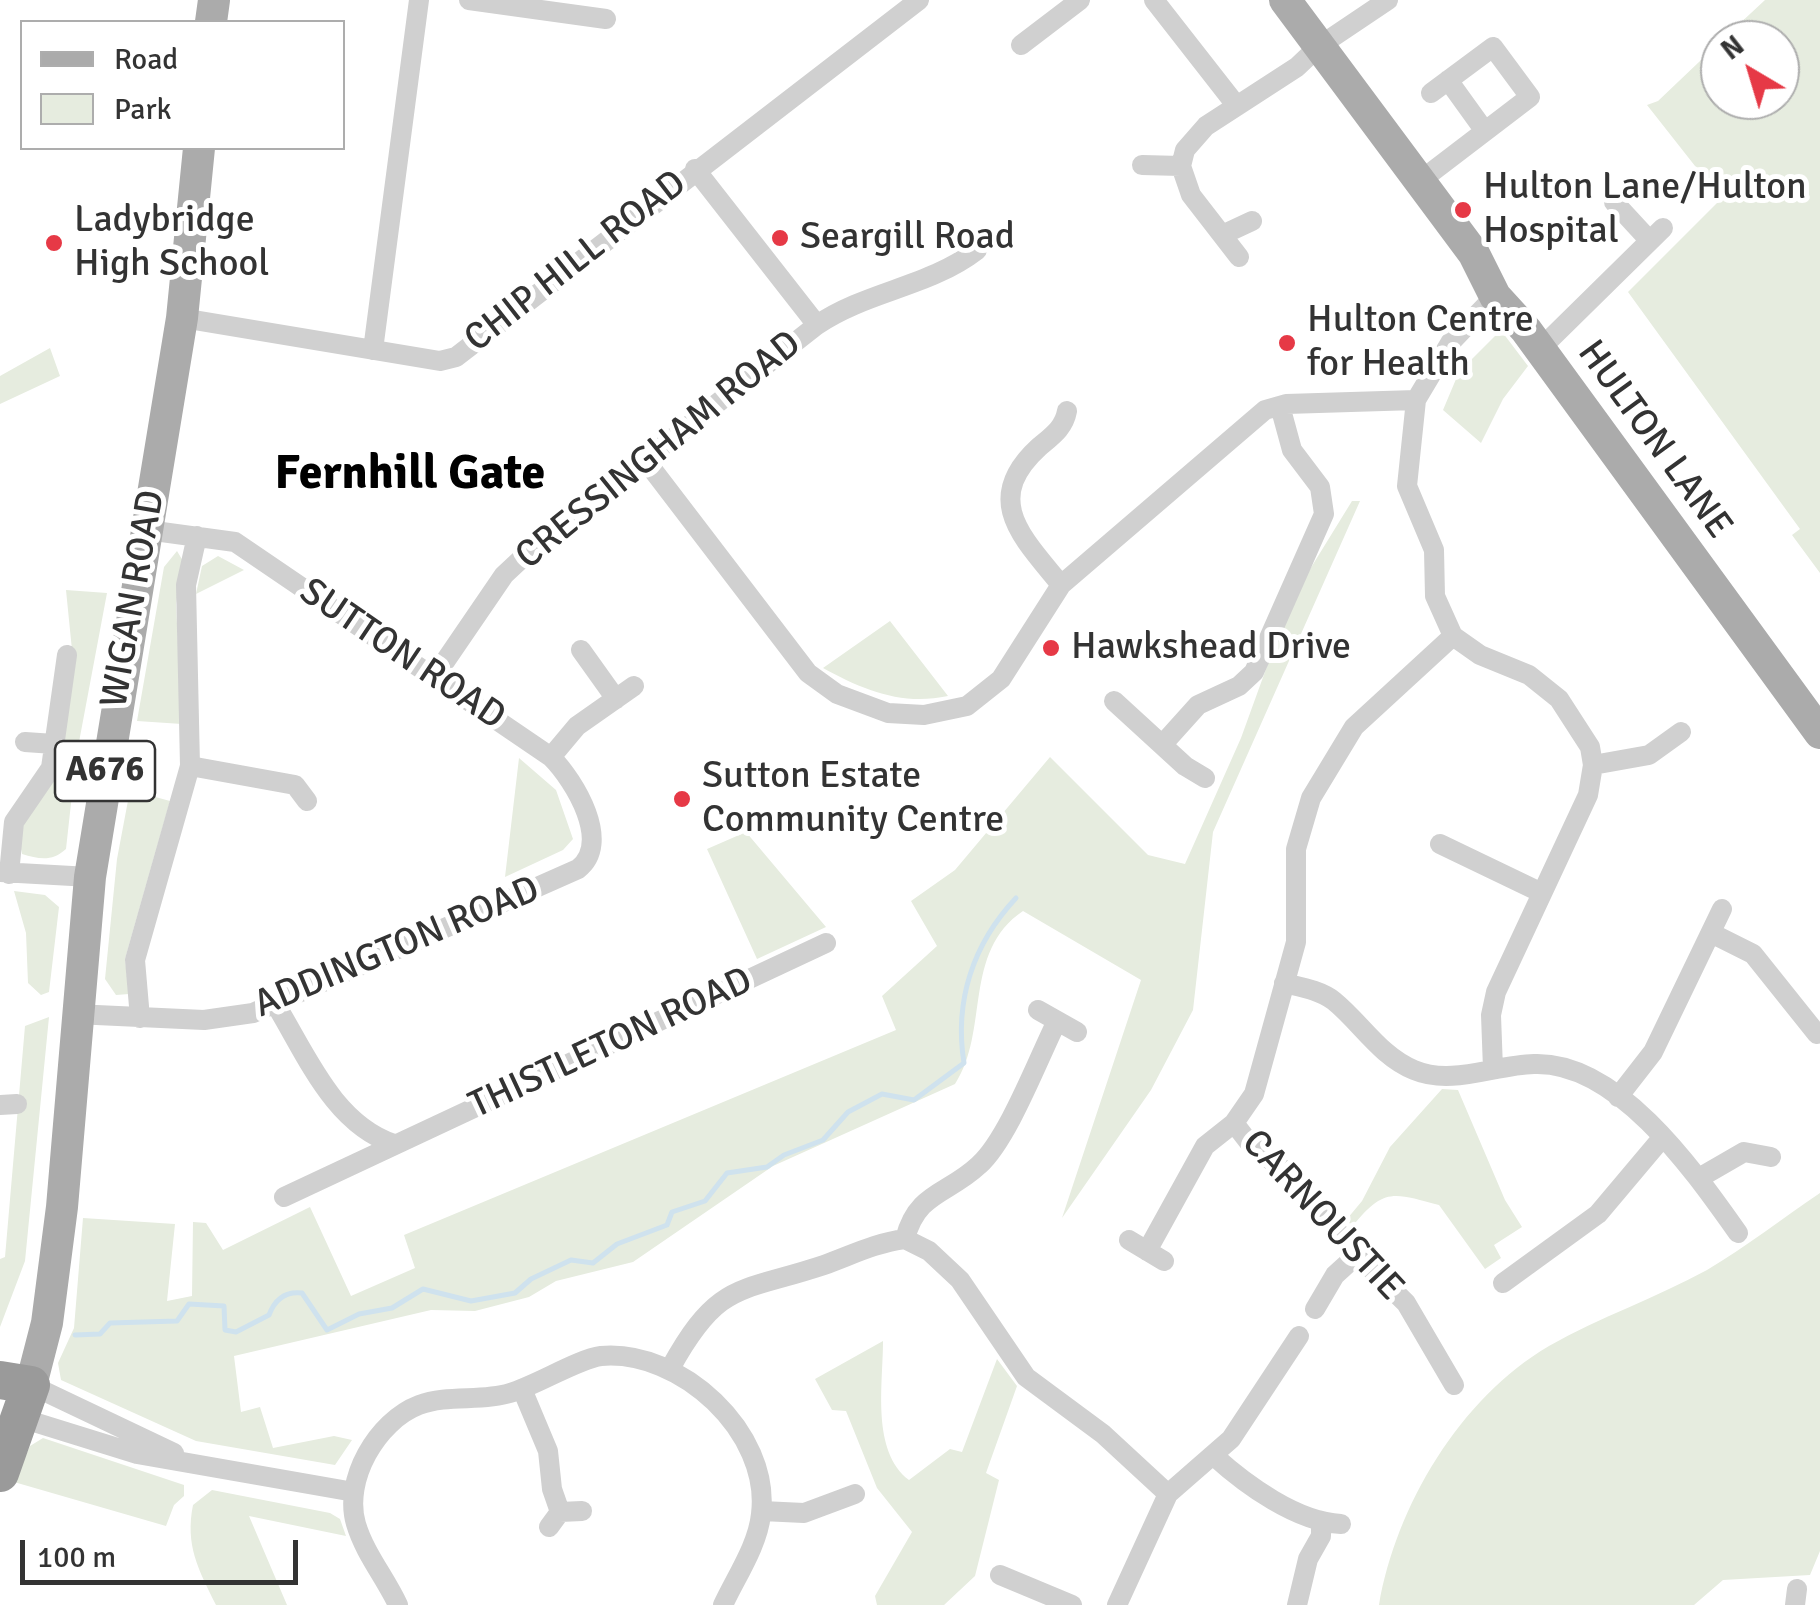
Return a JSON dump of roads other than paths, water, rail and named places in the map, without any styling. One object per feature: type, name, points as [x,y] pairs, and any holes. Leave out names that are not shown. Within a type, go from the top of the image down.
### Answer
[{"type":"highway","name":"WIGAN ROAD","points":[[0,1473],[10,1397]]},
{"type":"main road","name":"HULTON LANE","points":[[1286,0],[1474,254],[1495,296],[1539,350],[1820,733]]},
{"type":"main road","name":"WIGAN ROAD","points":[[10,1397],[59,1230],[90,877],[182,318],[199,150]]},
{"type":"street","points":[[373,350],[419,0]]},
{"type":"street","points":[[469,0],[606,19]]},
{"type":"street","name":"CHIP HILL ROAD","points":[[182,318],[440,361],[469,350],[695,169],[919,0]]},
{"type":"street","points":[[1021,46],[1080,0]]},
{"type":"street","points":[[1154,0],[1236,104]]},
{"type":"street","points":[[1239,257],[1191,195],[1182,166],[1194,138],[1236,104],[1297,68],[1318,47],[1388,0]]},
{"type":"street","points":[[1420,181],[1530,97],[1493,47],[1439,86],[1484,130]]},
{"type":"street","points":[[1142,165],[1182,166]]},
{"type":"street","points":[[695,169],[817,325]]},
{"type":"street","points":[[1539,350],[1657,234],[1614,202]]},
{"type":"street","points":[[1222,235],[1252,221]]},
{"type":"street","name":"CRESSINGHAM ROAD","points":[[435,676],[518,559],[817,325],[846,306],[943,274],[977,250]]},
{"type":"street","points":[[1493,1069],[1491,1015],[1496,992],[1588,795],[1593,765],[1580,727],[1546,687],[1480,656],[1453,636],[1435,596],[1434,550],[1407,486],[1416,400],[1450,343],[1495,296]]},
{"type":"street","points":[[646,462],[808,673],[837,694],[868,708],[924,715],[962,708],[980,698],[1001,678],[1061,585],[1255,417],[1280,406],[1416,400]]},
{"type":"street","points":[[1162,744],[1198,705],[1240,686],[1254,672],[1322,527],[1320,486],[1288,442],[1280,406]]},
{"type":"street","points":[[1061,585],[1020,534],[1010,499],[1016,472],[1060,428],[1067,412]]},
{"type":"street","name":"SUTTON ROAD","points":[[147,530],[235,542],[552,757],[577,794],[592,835],[591,855]]},
{"type":"street","points":[[140,1018],[135,960],[190,766],[186,585],[197,536]]},
{"type":"street","points":[[1147,1251],[1205,1146],[1234,1122],[1254,1094],[1296,942],[1298,833],[1311,798],[1354,727],[1453,636]]},
{"type":"street","points":[[581,650],[616,699]]},
{"type":"street","points":[[66,655],[48,777],[14,822],[5,873],[90,877]]},
{"type":"street","points":[[552,757],[570,732],[634,686]]},
{"type":"street","points":[[1114,701],[1205,778]]},
{"type":"street","points":[[1593,765],[1638,758],[1653,741],[1681,732]]},
{"type":"street","points":[[25,742],[54,744]]},
{"type":"street","points":[[190,766],[295,785],[307,801]]},
{"type":"street","points":[[1440,844],[1464,865],[1542,893]]},
{"type":"street","name":"ADDINGTON ROAD","points":[[76,1014],[219,1020],[276,1004],[466,916],[519,898],[578,869],[591,855]]},
{"type":"street","points":[[1618,1097],[1653,1052],[1722,908]]},
{"type":"street","points":[[1711,933],[1753,954],[1791,1016],[1816,1034]]},
{"type":"street","name":"THISTLETON ROAD","points":[[284,1198],[826,943]]},
{"type":"street","points":[[1284,983],[1332,999],[1389,1055],[1417,1072],[1448,1076],[1493,1069],[1564,1066],[1618,1097],[1662,1138],[1699,1178],[1738,1233]]},
{"type":"street","points":[[276,1004],[344,1112],[363,1132],[394,1144]]},
{"type":"street","points":[[904,1239],[917,1208],[975,1169],[995,1146],[1047,1016],[1077,1032]]},
{"type":"street","name":"CARNOUSTIE","points":[[1234,1122],[1251,1144],[1293,1176],[1356,1255],[1406,1304],[1432,1367],[1454,1386]]},
{"type":"street","points":[[1503,1283],[1519,1259],[1598,1214],[1662,1138]]},
{"type":"street","points":[[1699,1178],[1744,1152],[1761,1148]]},
{"type":"street","points":[[671,1367],[696,1325],[732,1293],[865,1247],[904,1239],[928,1251],[960,1280],[1026,1377],[1102,1434],[1168,1494]]},
{"type":"street","points":[[1315,1309],[1335,1275],[1356,1255]]},
{"type":"street","points":[[1117,1605],[1168,1494],[1214,1456],[1277,1388],[1299,1336]]},
{"type":"street","points":[[398,1605],[366,1550],[354,1519],[354,1492],[377,1437],[416,1406],[522,1389],[597,1356],[652,1360],[671,1367],[706,1393],[750,1453],[762,1512],[756,1536],[722,1605]]},
{"type":"street","points":[[522,1389],[548,1451],[552,1488],[564,1517]]},
{"type":"street","points":[[10,1397],[198,1464]]},
{"type":"street","points":[[10,1397],[138,1454],[354,1492]]},
{"type":"street","points":[[1214,1456],[1230,1470],[1331,1524],[1308,1558],[1297,1605]]},
{"type":"street","points":[[762,1512],[825,1518],[856,1494]]},
{"type":"street","points":[[1000,1575],[1026,1593],[1072,1605]]},
{"type":"waterway","points":[[75,1335],[100,1334],[110,1323],[177,1321],[189,1304],[224,1306],[225,1330],[236,1332],[269,1315],[281,1297],[291,1293],[302,1293],[327,1330],[359,1314],[392,1308],[423,1289],[471,1301],[515,1293],[531,1279],[571,1260],[593,1263],[617,1244],[667,1225],[672,1212],[705,1201],[727,1173],[767,1167],[784,1155],[823,1140],[848,1112],[882,1094],[914,1100],[964,1063],[962,1018],[970,974],[988,934],[1016,898]]},
{"type":"place","name":"Hulton Lane/Hulton Hospital","points":[[1463,210]]},
{"type":"place","name":"Seargill Road","points":[[780,238]]},
{"type":"place","name":"Ladybridge High School","points":[[54,243]]},
{"type":"place","name":"Hulton Centre for Health","points":[[1287,343]]},
{"type":"place","name":"Hawkshead Drive","points":[[1051,648]]},
{"type":"place","name":"Sutton Estate Community Centre","points":[[682,799]]},
{"type":"district","name":"Fernhill Gate","points":[[410,475]]}]
